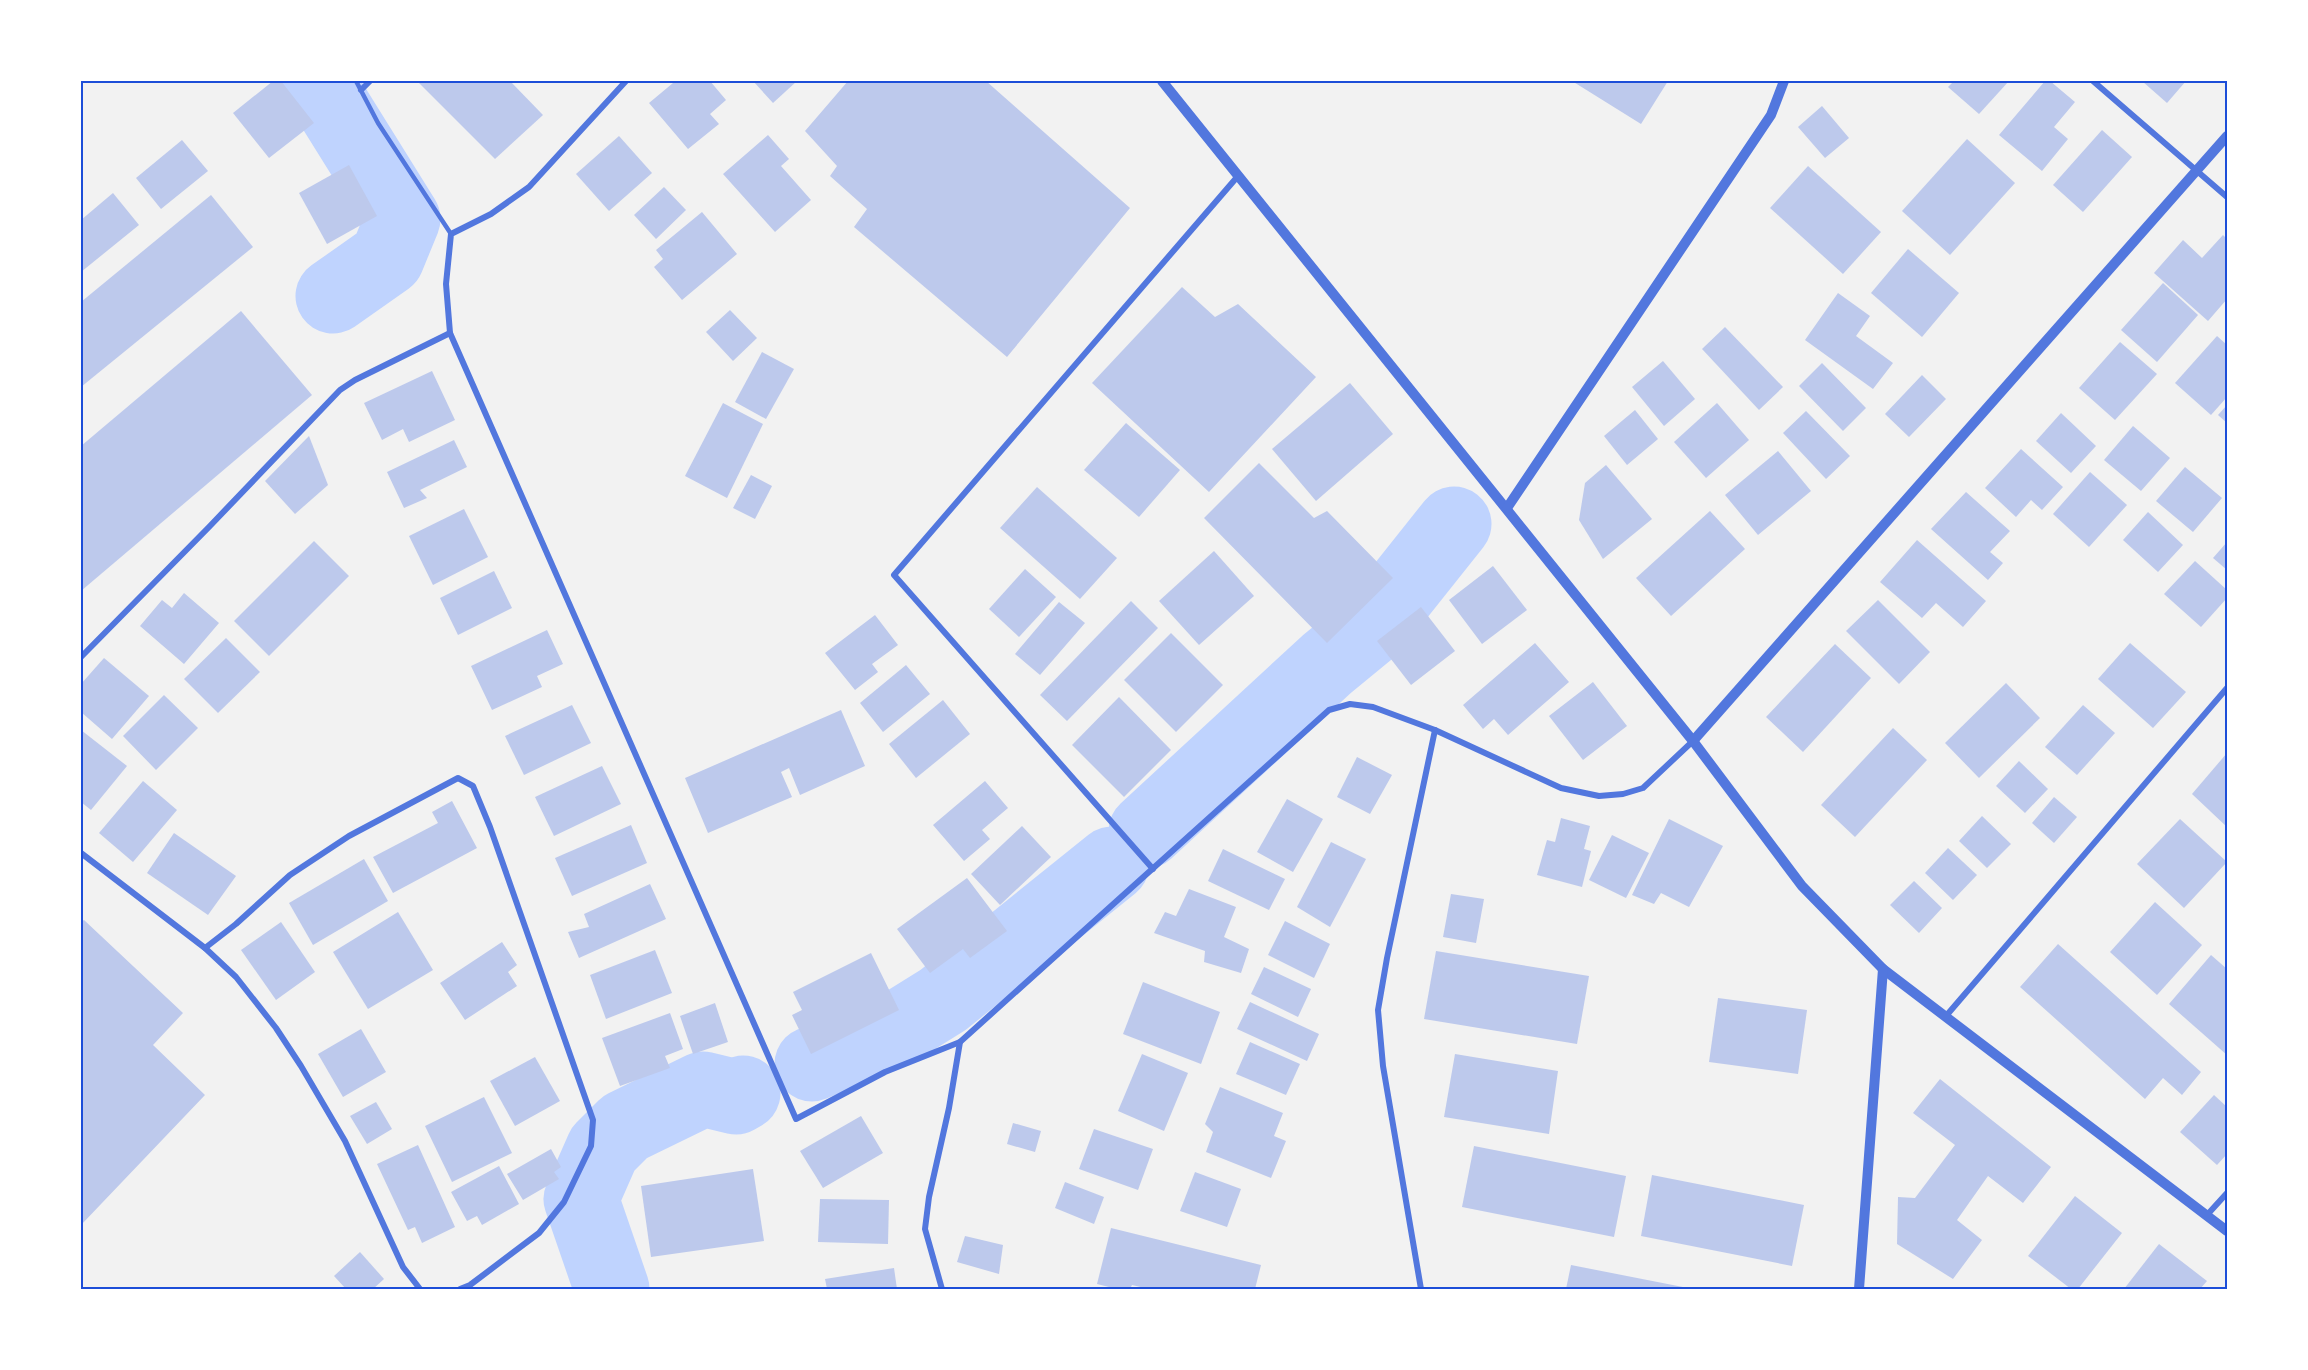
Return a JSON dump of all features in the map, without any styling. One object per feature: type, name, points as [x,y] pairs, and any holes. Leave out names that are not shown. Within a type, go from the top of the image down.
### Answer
[{"type":"street","points":[[361,90],[370,81]]},
{"type":"street","points":[[626,81],[529,187],[491,214],[452,234],[446,284],[450,333],[796,1119],[885,1072],[960,1042],[1329,710],[1350,704],[1373,707],[1435,730],[1561,788],[1599,796],[1623,794],[1643,788],[1693,741],[2227,136]]},
{"type":"street","points":[[1161,81],[1508,508],[1693,741],[1802,886],[1883,969],[2227,1231]]},
{"type":"street","points":[[1508,508],[1771,115],[1784,81]]},
{"type":"street","points":[[2092,81],[2227,197]]},
{"type":"street","points":[[1154,869],[894,575],[1238,176]]},
{"type":"street","points":[[81,657],[340,390],[355,380],[450,333]]},
{"type":"street","points":[[1946,1017],[2227,688]]},
{"type":"street","points":[[1420,1289],[1383,1066],[1378,1010],[1435,730]]},
{"type":"street","points":[[205,948],[236,924],[290,875],[350,836],[458,778],[473,786],[502,859],[592,1120],[591,1146],[564,1202],[539,1233],[470,1285],[460,1289]]},
{"type":"street","points":[[81,853],[205,948],[236,977],[276,1028],[345,1141],[403,1268],[420,1289]]},
{"type":"street","points":[[1859,1289],[1883,969]]},
{"type":"street","points":[[942,1289],[934,1268],[925,1229],[960,1042]]},
{"type":"street","points":[[2207,1215],[2227,1192]]},
{"type":"lane","points":[[356,81],[378,123],[452,234]]},
{"type":"shaded area","points":[[620,1215],[644,1289],[589,1289],[593,1231]]},
{"type":"building","points":[[273,81],[281,81],[314,123],[269,158],[233,113]]},
{"type":"building","points":[[417,81],[510,81],[543,115],[495,159]]},
{"type":"building","points":[[672,81],[710,81],[726,100],[710,114],[719,124],[688,149],[649,103],[673,83]]},
{"type":"building","points":[[753,81],[797,81],[773,103]]},
{"type":"building","points":[[848,81],[986,81],[1130,208],[1007,357],[854,227],[867,209],[830,176],[837,166],[805,131]]},
{"type":"building","points":[[1572,81],[1668,81],[1641,124]]},
{"type":"building","points":[[1954,81],[2009,81],[1979,114],[1948,87]]},
{"type":"building","points":[[2045,81],[2050,81],[2075,102],[2054,127],[2068,139],[2042,171],[1999,135]]},
{"type":"building","points":[[2142,81],[2186,81],[2167,103]]},
{"type":"building","points":[[1822,106],[1849,138],[1825,158],[1798,127]]},
{"type":"building","points":[[2102,130],[2132,157],[2083,212],[2053,185]]},
{"type":"building","points":[[768,135],[789,159],[781,166],[811,200],[775,232],[723,174]]},
{"type":"building","points":[[619,136],[652,173],[609,211],[576,174]]},
{"type":"building","points":[[1967,139],[2015,183],[1950,255],[1902,211]]},
{"type":"building","points":[[182,140],[208,171],[161,209],[136,178]]},
{"type":"building","points":[[349,165],[377,216],[327,244],[299,193]]},
{"type":"building","points":[[1808,166],[1881,232],[1843,274],[1770,208]]},
{"type":"building","points":[[664,187],[686,210],[656,239],[634,215]]},
{"type":"building","points":[[113,193],[139,225],[81,272],[81,220]]},
{"type":"building","points":[[211,195],[253,247],[81,387],[81,302]]},
{"type":"building","points":[[702,212],[737,254],[682,300],[654,267],[663,259],[656,250]]},
{"type":"building","points":[[2223,235],[2227,239],[2227,299],[2208,321],[2154,273],[2183,240],[2202,258]]},
{"type":"building","points":[[1908,249],[1959,293],[1922,337],[1871,293]]},
{"type":"building","points":[[2163,283],[2198,315],[2157,362],[2121,330]]},
{"type":"building","points":[[1182,287],[1215,317],[1238,304],[1316,377],[1209,492],[1092,383]]},
{"type":"building","points":[[1838,293],[1870,316],[1856,336],[1893,363],[1873,389],[1805,340]]},
{"type":"building","points":[[730,310],[757,338],[733,361],[706,332]]},
{"type":"building","points":[[241,311],[312,395],[81,591],[81,446]]},
{"type":"building","points":[[1725,327],[1783,387],[1759,410],[1702,349]]},
{"type":"building","points":[[2217,336],[2227,345],[2227,397],[2211,415],[2175,383]]},
{"type":"building","points":[[2120,342],[2157,374],[2115,420],[2079,388]]},
{"type":"building","points":[[762,352],[794,369],[766,419],[735,402]]},
{"type":"building","points":[[1663,361],[1695,399],[1664,426],[1632,387]]},
{"type":"building","points":[[1822,363],[1866,408],[1843,431],[1799,386]]},
{"type":"building","points":[[432,371],[455,420],[409,442],[403,429],[382,440],[364,403]]},
{"type":"building","points":[[1922,375],[1946,399],[1909,437],[1885,414]]},
{"type":"building","points":[[1350,383],[1393,434],[1316,501],[1272,449]]},
{"type":"building","points":[[723,403],[763,424],[727,498],[685,476]]},
{"type":"building","points":[[1717,403],[1749,440],[1706,478],[1674,442]]},
{"type":"building","points":[[2227,405],[2227,423],[2218,415]]},
{"type":"building","points":[[1635,410],[1658,439],[1627,465],[1604,436]]},
{"type":"building","points":[[1806,411],[1850,456],[1826,479],[1783,433]]},
{"type":"building","points":[[2061,413],[2096,446],[2071,473],[2036,441]]},
{"type":"building","points":[[1126,423],[1180,470],[1139,517],[1084,470]]},
{"type":"building","points":[[2133,426],[2170,458],[2141,491],[2104,460]]},
{"type":"building","points":[[309,436],[328,485],[295,514],[265,481]]},
{"type":"building","points":[[454,440],[467,467],[420,490],[427,498],[404,508],[387,472]]},
{"type":"building","points":[[2021,449],[2063,487],[2042,510],[2031,500],[2016,517],[1985,488]]},
{"type":"building","points":[[1778,451],[1811,491],[1758,535],[1725,495]]},
{"type":"building","points":[[1259,463],[1314,518],[1327,511],[1393,578],[1327,643],[1204,518]]},
{"type":"building","points":[[1606,465],[1652,519],[1603,559],[1579,520],[1585,483]]},
{"type":"building","points":[[2185,467],[2222,498],[2193,532],[2156,501]]},
{"type":"building","points":[[2090,472],[2127,505],[2089,547],[2053,514]]},
{"type":"building","points":[[751,475],[772,486],[755,519],[733,508]]},
{"type":"building","points":[[1037,487],[1117,558],[1080,599],[1000,528]]},
{"type":"building","points":[[1966,492],[2010,531],[1990,552],[2003,563],[1988,580],[1931,529]]},
{"type":"building","points":[[464,509],[488,557],[433,585],[409,536]]},
{"type":"building","points":[[1710,511],[1745,549],[1671,616],[1636,578]]},
{"type":"building","points":[[2148,512],[2183,545],[2158,572],[2123,540]]},
{"type":"building","points":[[1917,540],[1986,601],[1963,627],[1936,603],[1922,618],[1880,582]]},
{"type":"building","points":[[314,541],[349,576],[269,656],[234,621]]},
{"type":"building","points":[[2227,542],[2227,570],[2213,558]]},
{"type":"building","points":[[1214,551],[1254,596],[1199,645],[1159,601]]},
{"type":"building","points":[[2195,561],[2227,590],[2227,598],[2201,627],[2164,594]]},
{"type":"building","points":[[1493,566],[1527,610],[1482,644],[1449,600]]},
{"type":"building","points":[[1025,569],[1056,597],[1019,637],[989,609]]},
{"type":"building","points":[[494,571],[512,608],[458,635],[440,598]]},
{"type":"building","points":[[184,593],[219,623],[184,664],[140,626],[162,600],[172,608]]},
{"type":"building","points":[[1878,600],[1930,652],[1899,684],[1846,631]]},
{"type":"building","points":[[1131,601],[1158,628],[1067,721],[1040,695]]},
{"type":"building","points":[[1059,602],[1085,623],[1040,675],[1015,654]]},
{"type":"building","points":[[1421,607],[1455,651],[1411,685],[1377,641]]},
{"type":"building","points":[[875,615],[898,645],[872,664],[878,672],[855,690],[825,653]]},
{"type":"building","points":[[547,630],[563,664],[537,676],[542,687],[492,710],[471,666]]},
{"type":"building","points":[[1171,633],[1223,685],[1176,732],[1124,680]]},
{"type":"building","points":[[226,638],[260,672],[218,713],[184,679]]},
{"type":"building","points":[[1535,643],[1569,682],[1508,735],[1494,719],[1483,729],[1463,705]]},
{"type":"building","points":[[2130,643],[2186,692],[2153,728],[2098,679]]},
{"type":"building","points":[[1835,644],[1871,678],[1803,752],[1766,717]]},
{"type":"building","points":[[104,658],[149,696],[112,739],[81,712],[81,684]]},
{"type":"building","points":[[906,665],[930,694],[883,732],[860,703]]},
{"type":"building","points":[[1593,682],[1627,726],[1583,760],[1549,716]]},
{"type":"building","points":[[2006,683],[2040,718],[1979,778],[1945,743]]},
{"type":"building","points":[[164,695],[198,728],[156,770],[123,736]]},
{"type":"building","points":[[1119,697],[1171,750],[1124,797],[1072,745]]},
{"type":"building","points":[[943,700],[970,734],[916,778],[889,744]]},
{"type":"building","points":[[572,705],[591,743],[524,775],[505,736]]},
{"type":"building","points":[[2083,705],[2115,733],[2077,775],[2045,747]]},
{"type":"building","points":[[841,710],[865,766],[800,795],[789,768],[781,772],[792,797],[708,833],[685,778]]},
{"type":"building","points":[[1893,728],[1927,760],[1855,837],[1821,805]]},
{"type":"building","points":[[81,730],[127,766],[91,810],[81,802]]},
{"type":"building","points":[[2227,753],[2227,827],[2192,794]]},
{"type":"building","points":[[1357,757],[1392,775],[1370,814],[1337,797]]},
{"type":"building","points":[[2019,761],[2048,789],[2025,813],[1996,786]]},
{"type":"building","points":[[602,766],[621,804],[554,836],[535,797]]},
{"type":"building","points":[[143,781],[177,810],[133,862],[99,833]]},
{"type":"building","points":[[985,781],[1008,808],[982,830],[990,839],[964,861],[933,825]]},
{"type":"building","points":[[2054,797],[2077,817],[2054,843],[2032,823]]},
{"type":"building","points":[[1287,799],[1323,819],[1293,872],[1257,852]]},
{"type":"building","points":[[452,801],[477,848],[393,893],[373,857],[438,823],[432,812]]},
{"type":"building","points":[[1982,816],[2011,844],[1987,868],[1959,841]]},
{"type":"building","points":[[1561,818],[1590,826],[1584,849],[1591,851],[1582,887],[1537,875],[1547,840],[1555,842]]},
{"type":"building","points":[[1669,819],[1723,846],[1689,907],[1661,893],[1654,904],[1632,895]]},
{"type":"building","points":[[2180,819],[2227,862],[2184,908],[2137,864]]},
{"type":"building","points":[[631,825],[647,863],[572,896],[555,858]]},
{"type":"building","points":[[1022,826],[1051,857],[1000,905],[971,874]]},
{"type":"building","points":[[174,833],[236,876],[208,915],[147,873]]},
{"type":"building","points":[[1612,835],[1649,853],[1626,898],[1589,880]]},
{"type":"building","points":[[1331,842],[1366,859],[1330,927],[1297,907]]},
{"type":"building","points":[[1948,848],[1977,875],[1953,900],[1925,873]]},
{"type":"building","points":[[1223,849],[1285,879],[1269,910],[1208,881]]},
{"type":"building","points":[[364,859],[388,901],[313,945],[289,903]]},
{"type":"building","points":[[967,878],[1007,931],[970,958],[963,949],[930,973],[897,929]]},
{"type":"building","points":[[1914,881],[1942,908],[1919,933],[1890,905]]},
{"type":"building","points":[[650,884],[666,919],[579,958],[568,932],[589,927],[584,914]]},
{"type":"building","points":[[1189,889],[1236,907],[1224,937],[1249,949],[1241,973],[1204,962],[1205,951],[1154,933],[1165,912],[1176,916]]},
{"type":"building","points":[[1451,894],[1484,899],[1476,943],[1443,937]]},
{"type":"building","points":[[2155,902],[2202,945],[2157,995],[2110,952]]},
{"type":"building","points":[[398,912],[433,970],[368,1009],[333,952]]},
{"type":"building","points":[[84,920],[183,1013],[153,1045],[205,1095],[81,1225],[81,922]]},
{"type":"building","points":[[1285,921],[1330,944],[1314,978],[1268,955]]},
{"type":"building","points":[[281,922],[315,972],[276,1000],[241,950]]},
{"type":"building","points":[[502,942],[517,965],[508,972],[517,986],[465,1020],[440,983]]},
{"type":"building","points":[[2058,944],[2201,1072],[2182,1095],[2163,1078],[2145,1099],[2020,987]]},
{"type":"building","points":[[655,950],[672,993],[606,1019],[590,975]]},
{"type":"building","points":[[1436,951],[1589,976],[1577,1044],[1424,1019]]},
{"type":"building","points":[[871,953],[899,1010],[811,1054],[792,1015],[802,1010],[793,992]]},
{"type":"building","points":[[2211,955],[2227,969],[2227,1055],[2169,1004]]},
{"type":"building","points":[[1264,967],[1311,989],[1298,1017],[1251,994]]},
{"type":"building","points":[[1143,982],[1220,1012],[1201,1064],[1123,1034]]},
{"type":"building","points":[[1718,998],[1807,1010],[1798,1074],[1709,1062]]},
{"type":"building","points":[[1250,1002],[1319,1034],[1307,1061],[1237,1029]]},
{"type":"building","points":[[715,1003],[728,1042],[693,1054],[680,1016]]},
{"type":"building","points":[[670,1013],[683,1049],[665,1056],[670,1068],[620,1086],[602,1038]]},
{"type":"building","points":[[361,1029],[386,1072],[343,1097],[318,1054]]},
{"type":"building","points":[[1250,1042],[1300,1064],[1286,1095],[1236,1074]]},
{"type":"building","points":[[1142,1054],[1188,1073],[1164,1131],[1118,1111]]},
{"type":"building","points":[[1455,1054],[1558,1071],[1549,1134],[1444,1117]]},
{"type":"building","points":[[535,1057],[560,1101],[515,1126],[490,1081]]},
{"type":"building","points":[[1940,1079],[2051,1167],[2023,1203],[1988,1176],[1957,1220],[1982,1240],[1953,1279],[1897,1244],[1898,1197],[1915,1198],[1955,1145],[1913,1113]]},
{"type":"building","points":[[1220,1087],[1283,1113],[1274,1136],[1286,1141],[1271,1178],[1206,1152],[1213,1132],[1205,1124]]},
{"type":"building","points":[[2214,1095],[2227,1107],[2227,1154],[2217,1165],[2180,1132]]},
{"type":"building","points":[[484,1097],[512,1153],[452,1182],[425,1126]]},
{"type":"building","points":[[376,1102],[392,1129],[367,1144],[350,1116]]},
{"type":"building","points":[[861,1116],[883,1153],[823,1188],[800,1151]]},
{"type":"building","points":[[1013,1123],[1041,1131],[1035,1152],[1007,1144]]},
{"type":"building","points":[[1094,1129],[1153,1149],[1138,1190],[1079,1169]]},
{"type":"building","points":[[418,1145],[455,1227],[422,1243],[415,1227],[408,1230],[377,1164]]},
{"type":"building","points":[[1474,1146],[1626,1176],[1614,1237],[1462,1207]]},
{"type":"building","points":[[551,1149],[561,1167],[554,1172],[559,1179],[523,1200],[507,1174]]},
{"type":"building","points":[[499,1166],[519,1204],[482,1225],[477,1216],[467,1221],[451,1192]]},
{"type":"building","points":[[753,1169],[764,1241],[651,1257],[641,1186]]},
{"type":"building","points":[[1195,1172],[1241,1189],[1227,1227],[1180,1211]]},
{"type":"building","points":[[1652,1175],[1804,1205],[1792,1266],[1641,1236]]},
{"type":"building","points":[[1065,1182],[1104,1197],[1094,1224],[1055,1208]]},
{"type":"building","points":[[2075,1196],[2122,1233],[2078,1289],[2071,1289],[2028,1256]]},
{"type":"building","points":[[820,1199],[889,1200],[888,1244],[818,1242]]},
{"type":"building","points":[[1111,1228],[1261,1265],[1255,1289],[1149,1289],[1132,1285],[1130,1289],[1117,1289],[1097,1284]]},
{"type":"building","points":[[965,1236],[1003,1245],[999,1274],[957,1262]]},
{"type":"building","points":[[2159,1244],[2207,1281],[2200,1289],[2124,1289]]},
{"type":"building","points":[[360,1252],[384,1279],[373,1289],[346,1289],[334,1276]]},
{"type":"building","points":[[1571,1265],[1688,1288],[1688,1289],[1566,1289]]},
{"type":"building","points":[[894,1268],[897,1289],[827,1289],[825,1279]]},
{"type":"waterway","points":[[317,81],[403,219],[387,258],[333,296]]},
{"type":"waterway","points":[[1146,831],[1327,664],[1372,627],[1454,524]]},
{"type":"waterway","points":[[812,1064],[898,1028],[943,1000],[1112,864]]},
{"type":"waterway","points":[[612,1289],[581,1199],[603,1149],[625,1127],[703,1089],[736,1097],[743,1093]]}]
